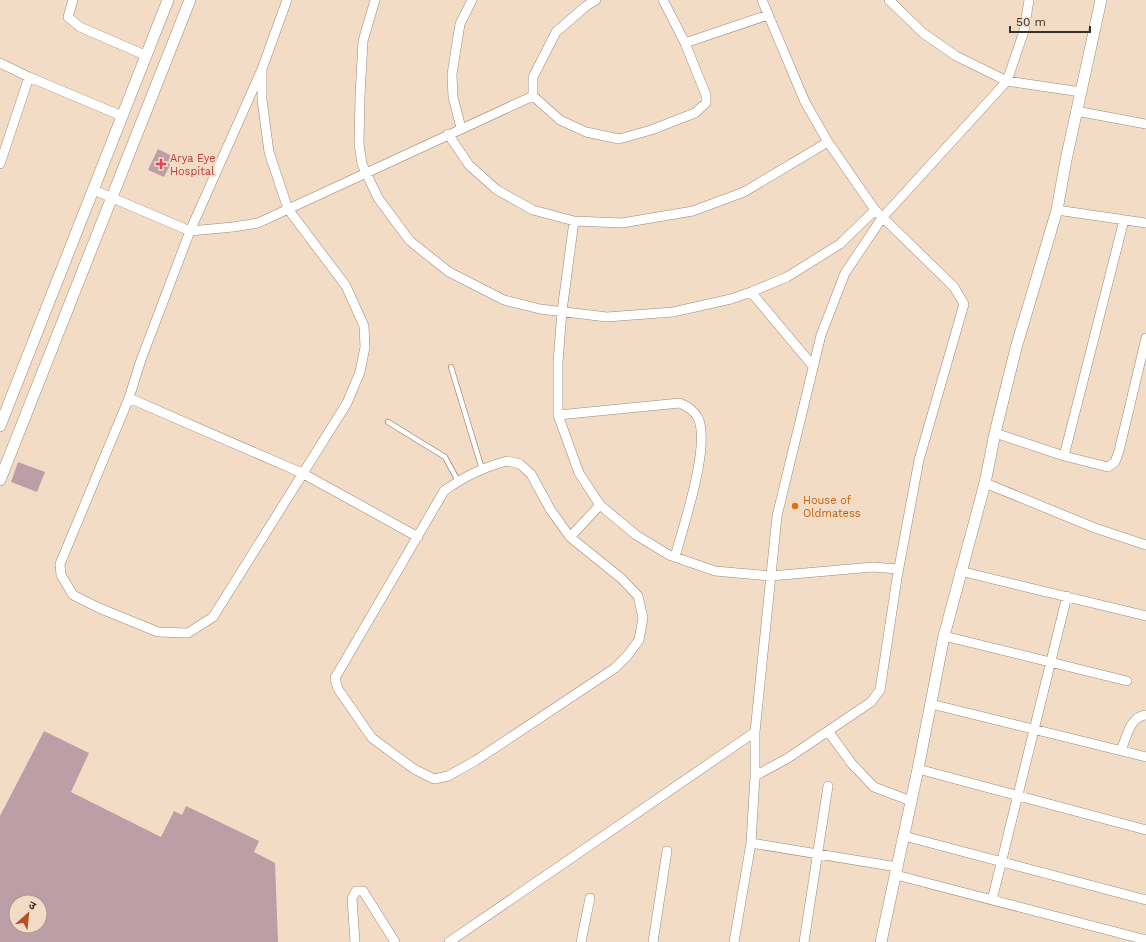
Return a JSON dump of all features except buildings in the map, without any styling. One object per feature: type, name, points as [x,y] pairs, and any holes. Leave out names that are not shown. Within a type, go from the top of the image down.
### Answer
[{"type":"street","points":[[73,0],[68,17],[73,22],[80,27],[147,56]]},
{"type":"street","points":[[0,426],[168,0]]},
{"type":"street","points":[[0,480],[190,0]]},
{"type":"street","points":[[262,69],[262,100],[269,152],[288,209],[346,286],[364,326],[365,347],[360,372],[347,403],[213,617],[188,633],[158,632],[99,608],[73,594],[61,575],[60,564],[129,398],[190,231],[262,69],[287,0]]},
{"type":"street","points":[[375,0],[363,41],[359,144],[362,164],[378,198],[410,241],[449,272],[504,300],[607,318],[673,312],[751,292],[786,276],[840,244],[875,210]]},
{"type":"street","points":[[461,128],[453,97],[452,74],[460,24],[472,0]]},
{"type":"street","points":[[596,0],[586,6],[556,32],[533,77],[534,96],[560,120],[586,132],[619,139],[651,130],[696,113],[706,103],[706,95],[685,43],[662,0]]},
{"type":"street","points":[[755,776],[788,758],[828,731],[870,702],[880,690],[898,569],[919,460],[964,304],[954,287],[875,210],[828,142],[805,102],[762,0]]},
{"type":"street","points":[[889,0],[923,33],[956,56],[1007,81],[1081,92]]},
{"type":"street","points":[[734,942],[751,843],[755,776],[755,732],[777,516],[821,335],[845,273],[882,218],[1007,81],[1024,31],[1029,0]]},
{"type":"street","points":[[881,942],[912,801],[944,636],[960,571],[985,482],[994,433],[1016,348],[1057,210],[1076,111],[1101,0]]},
{"type":"street","points":[[685,43],[768,15]]},
{"type":"street","points":[[0,63],[29,77],[122,116]]},
{"type":"street","points":[[0,164],[29,77]]},
{"type":"street","points":[[94,190],[190,231],[258,223],[461,128],[534,96]]},
{"type":"street","points":[[1076,111],[1146,124]]},
{"type":"street","points":[[448,134],[469,165],[497,190],[533,210],[574,221],[622,222],[693,211],[744,192],[828,142]]},
{"type":"street","points":[[1057,210],[1146,223]]},
{"type":"street","points":[[1064,456],[1124,220]]},
{"type":"street","points":[[574,221],[562,311],[558,362],[558,415],[579,473],[600,505],[636,535],[675,557],[715,571],[771,576],[873,567],[898,569]]},
{"type":"street","points":[[751,292],[814,366]]},
{"type":"street","points":[[994,433],[1064,456],[1108,467],[1115,462],[1146,338]]},
{"type":"street","points":[[129,398],[302,473],[418,537]]},
{"type":"street","points":[[558,415],[680,402],[691,408],[698,419],[702,433],[702,456],[675,557]]},
{"type":"street","points":[[507,461],[520,464],[531,474],[550,509],[570,537],[622,579],[638,596],[643,618],[639,640],[627,656],[615,668],[475,761],[448,776],[434,779],[414,769],[372,738],[338,688],[335,678],[444,491],[458,481],[482,469],[507,461]]},
{"type":"street","points":[[985,482],[1095,528],[1146,544]]},
{"type":"street","points":[[570,537],[600,505]]},
{"type":"street","points":[[960,571],[1146,616]]},
{"type":"street","points":[[992,900],[1067,596]]},
{"type":"street","points":[[944,636],[1127,681]]},
{"type":"street","points":[[931,704],[1146,757]]},
{"type":"street","points":[[1121,751],[1134,720],[1141,715],[1146,715]]},
{"type":"street","points":[[828,731],[852,764],[874,788],[912,801]]},
{"type":"street","points":[[449,942],[755,732]]},
{"type":"street","points":[[918,769],[1146,830]]},
{"type":"street","points":[[804,942],[828,786]]},
{"type":"street","points":[[904,836],[1146,900]]},
{"type":"street","points":[[751,843],[897,871],[992,900],[1146,940]]},
{"type":"street","points":[[653,942],[668,851]]},
{"type":"street","points":[[355,942],[352,898],[356,891],[363,891],[395,942]]},
{"type":"street","points":[[581,942],[590,898]]},
{"type":"lane","points":[[451,367],[482,469]]},
{"type":"lane","points":[[388,422],[445,457],[458,481]]},
{"type":"place","name":"Arya Eye Hospital","points":[[161,164]]},
{"type":"place","name":"House of Oldmatess","points":[[795,506]]}]
